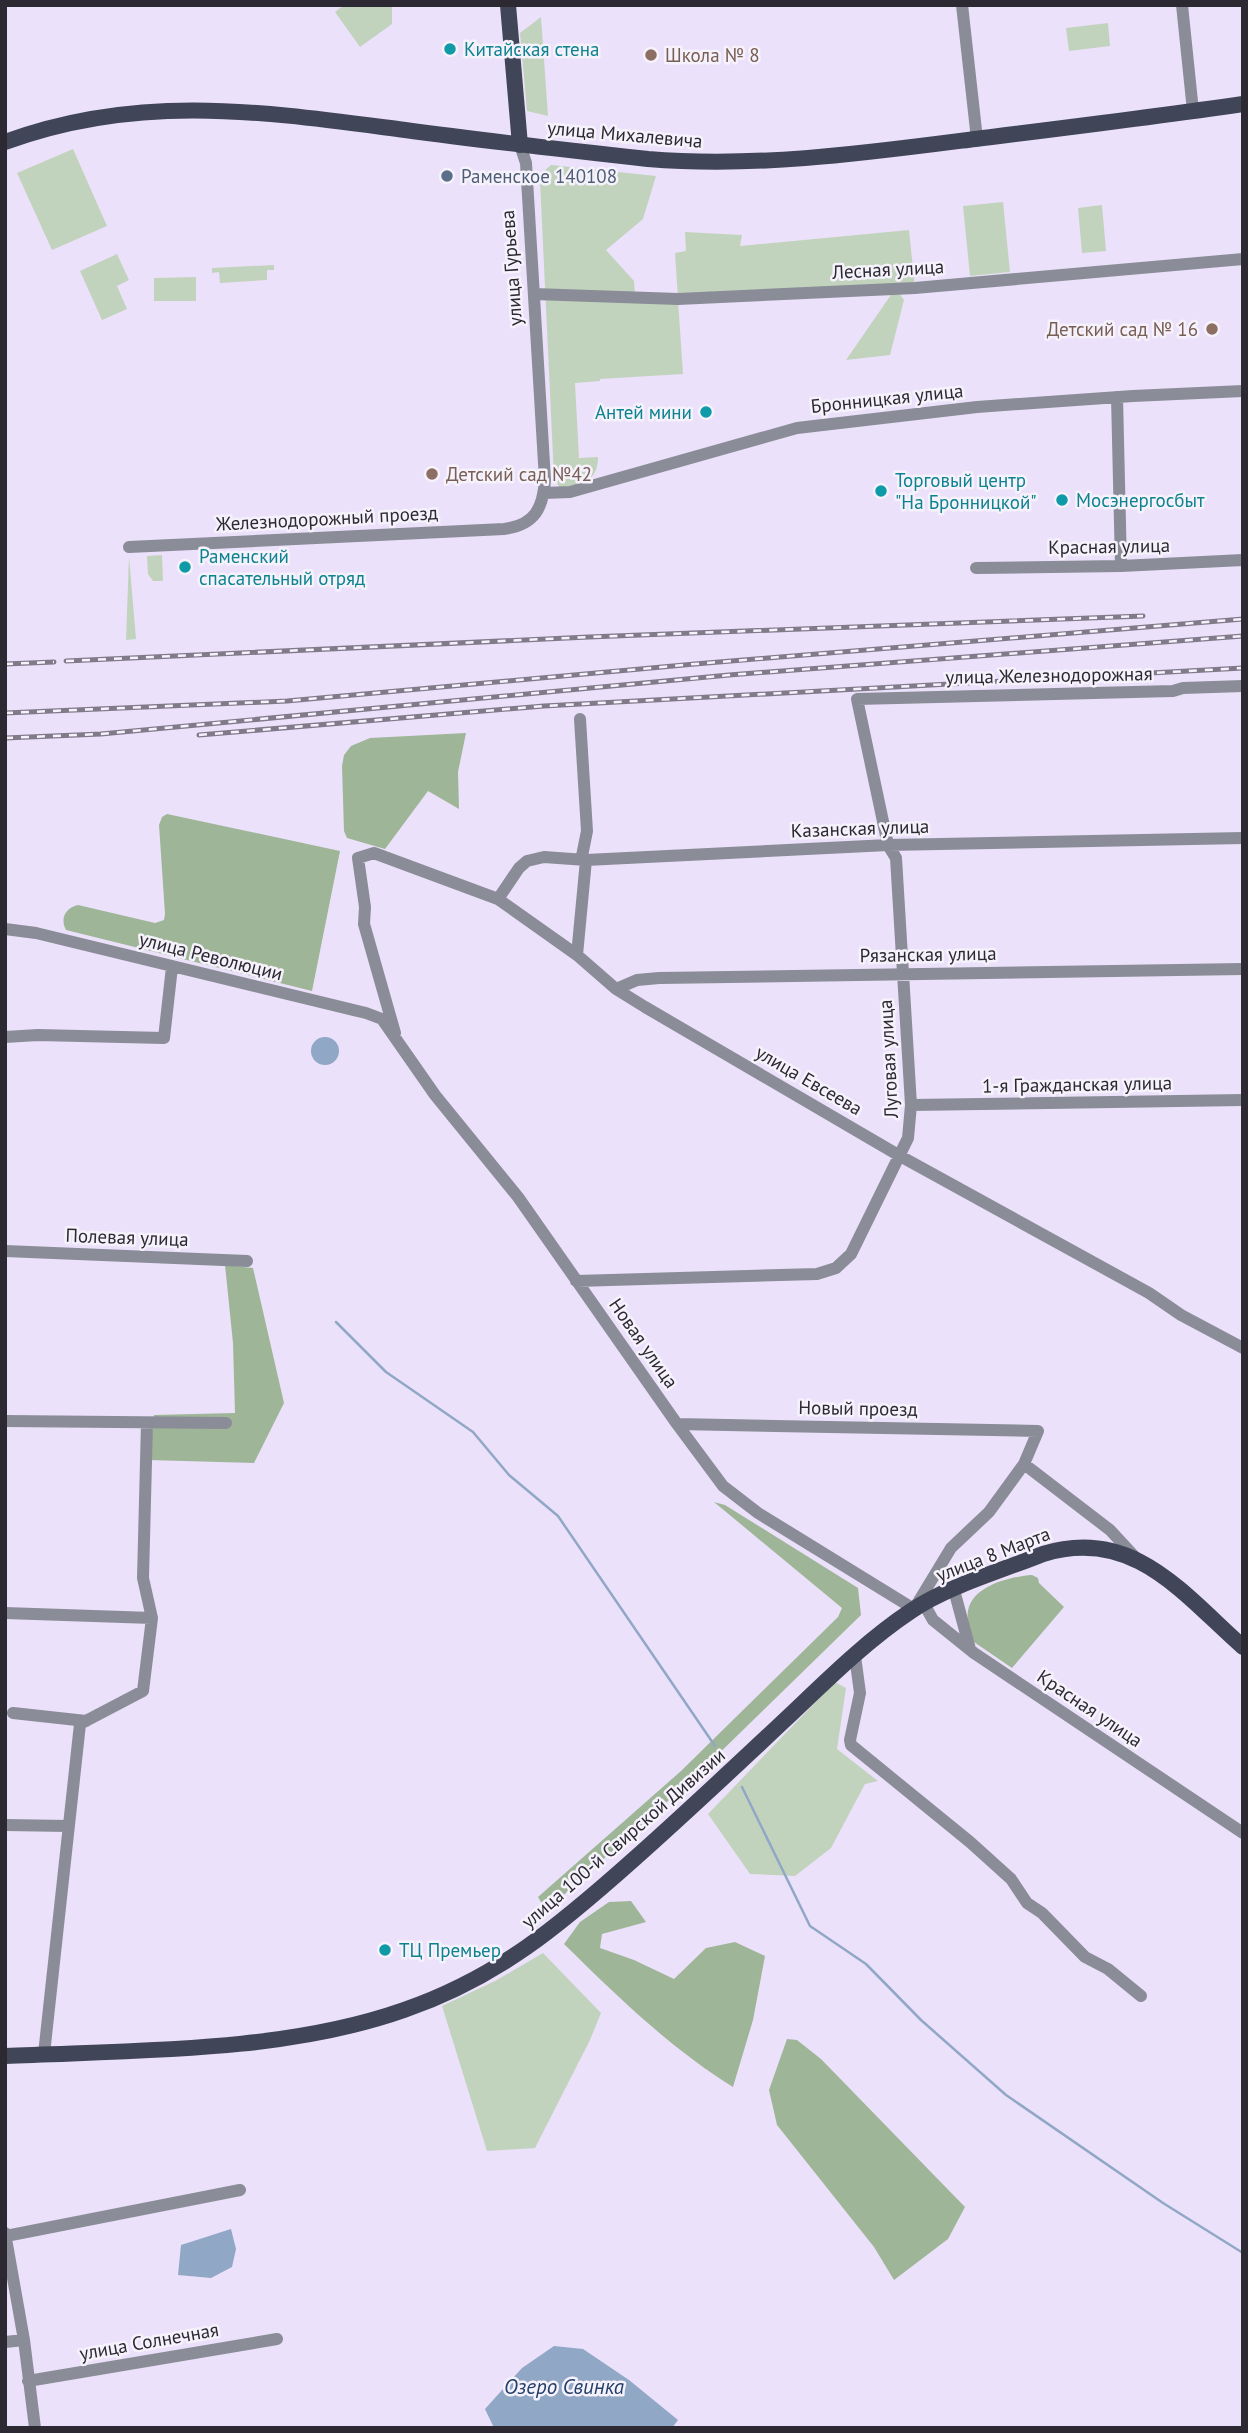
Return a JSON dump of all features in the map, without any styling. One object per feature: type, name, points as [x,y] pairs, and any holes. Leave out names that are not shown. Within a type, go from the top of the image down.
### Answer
[{"type":"main road","name":"улица Гурьева","points":[[508,5],[520,145]]},
{"type":"main road","name":"улица Михалевича","points":[[5,142],[101,118],[192,109],[284,114],[656,160],[727,162],[876,151],[1243,104]]},
{"type":"main road","name":"улица 8 Марта","points":[[924,1604],[1056,1550],[1098,1548],[1135,1558],[1163,1575],[1243,1647]]},
{"type":"main road","name":"улица 100-й Свирской Дивизии","points":[[5,2056],[133,2052],[279,2039],[362,2023],[405,2010],[489,1972],[531,1946],[598,1892],[855,1656],[924,1604]]},
{"type":"street","points":[[962,5],[977,139]]},
{"type":"street","points":[[1182,5],[1193,111]]},
{"type":"street","name":"улица Гурьева","points":[[520,145],[526,163],[544,493]]},
{"type":"street","name":"Лесная улица","points":[[534,294],[678,299],[915,288],[1243,258]]},
{"type":"street","name":"Бронницкая улица","points":[[544,493],[570,492],[797,428],[964,409],[1117,397],[1243,391]]},
{"type":"street","points":[[1117,397],[1121,566]]},
{"type":"street","name":"Железнодорожный проезд","points":[[130,547],[504,529],[524,523],[539,509],[544,493]]},
{"type":"street","name":"Красная улица","points":[[976,568],[1243,561]]},
{"type":"street","name":"улица Железнодорожная","points":[[857,699],[1173,691],[1183,688],[1243,686]]},
{"type":"street","name":"Луговая улица","points":[[576,1281],[817,1274],[830,1271],[851,1254],[900,1156],[908,1138],[911,1105],[896,858],[888,845],[857,699]]},
{"type":"street","points":[[577,955],[586,860],[582,856],[587,831],[580,719]]},
{"type":"street","name":"Казанская улица","points":[[498,899],[519,868],[530,859],[544,857],[586,860],[888,845],[1243,838]]},
{"type":"street","name":"улица Евсеева","points":[[397,1040],[364,924],[365,908],[358,858],[374,853],[498,899],[577,955],[617,989],[900,1156],[1243,1348]]},
{"type":"street","name":"улица Революции","points":[[5,929],[36,933],[377,1016],[397,1040]]},
{"type":"street","points":[[5,1037],[38,1035],[164,1038],[172,967]]},
{"type":"street","name":"Рязанская улица","points":[[617,989],[637,980],[652,978],[1243,969]]},
{"type":"street","name":"Новая улица","points":[[397,1040],[435,1095],[517,1197],[714,1475],[733,1495],[924,1604]]},
{"type":"street","name":"1-я Гражданская улица","points":[[911,1105],[1243,1100]]},
{"type":"street","name":"Полевая улица","points":[[5,1251],[247,1261]]},
{"type":"street","points":[[5,1421],[226,1423]]},
{"type":"street","points":[[44,2054],[80,1724],[143,1691],[152,1618],[143,1578],[147,1423]]},
{"type":"street","name":"Новый проезд","points":[[677,1424],[1038,1431],[1024,1464]]},
{"type":"street","points":[[924,1604],[951,1548],[986,1516],[1024,1464],[1110,1530],[1135,1558]]},
{"type":"street","points":[[954,1590],[970,1649]]},
{"type":"street","name":"Красная улица","points":[[924,1604],[933,1620],[970,1649],[1243,1833]]},
{"type":"street","points":[[5,1613],[152,1618]]},
{"type":"street","points":[[855,1656],[860,1690],[850,1737],[851,1745],[970,1842],[1011,1880],[1027,1903],[1042,1913],[1085,1957],[1108,1969],[1141,1996]]},
{"type":"street","points":[[13,1713],[86,1720]]},
{"type":"street","points":[[5,1825],[68,1826]]},
{"type":"street","points":[[35,2428],[24,2340],[6,2235],[240,2190]]},
{"type":"street","name":"улица Солнечная","points":[[28,2381],[277,2339]]},
{"type":"street","points":[[5,2342],[24,2340]]},
{"type":"green space","points":[[344,5],[392,5],[392,24],[360,47],[335,12]]},
{"type":"green space","points":[[541,17],[548,116],[527,111],[520,33]]},
{"type":"green space","points":[[1108,23],[1110,46],[1069,51],[1066,28]]},
{"type":"green space","points":[[73,149],[107,226],[52,250],[17,173]]},
{"type":"green space","points":[[551,165],[656,176],[643,219],[606,250],[634,281],[635,297],[678,299],[675,253],[686,251],[685,232],[742,235],[740,246],[909,230],[915,288],[896,289],[904,300],[890,355],[846,360],[895,289],[678,300],[683,374],[575,383],[579,458],[598,457],[597,465],[592,477],[587,481],[560,488],[554,478],[540,181],[544,171]]},
{"type":"green space","points":[[1003,202],[1010,272],[970,276],[963,206]]},
{"type":"green space","points":[[1102,205],[1106,251],[1082,253],[1078,208]]},
{"type":"green space","points":[[117,254],[129,280],[117,286],[127,309],[102,320],[80,271]]},
{"type":"green space","points":[[274,265],[274,270],[267,270],[267,280],[220,283],[219,272],[212,273],[212,268]]},
{"type":"green space","points":[[196,277],[196,301],[154,301],[154,278]]},
{"type":"green space","points":[[162,555],[163,581],[153,581],[148,574],[147,556]]},
{"type":"green space","points":[[129,556],[136,639],[126,640]]},
{"type":"green space","points":[[466,733],[458,772],[459,809],[428,791],[385,849],[347,838],[344,831],[342,766],[344,755],[351,746],[370,738]]},
{"type":"green space","points":[[167,814],[340,851],[312,991],[66,930],[65,914],[78,905],[155,923],[164,920],[159,825],[162,817]]},
{"type":"green space","points":[[225,1265],[253,1268],[284,1403],[254,1463],[149,1460],[154,1415],[235,1413],[233,1343]]},
{"type":"green space","points":[[714,1502],[725,1505],[858,1588],[861,1615],[700,1772],[546,1911],[538,1897],[681,1771],[838,1617],[842,1608]]},
{"type":"green space","points":[[1032,1575],[1038,1578],[1039,1583],[1064,1607],[1012,1668],[974,1642],[968,1624],[968,1610],[979,1592],[989,1586],[1011,1578]]},
{"type":"green space","points":[[835,1682],[846,1688],[837,1749],[878,1781],[865,1784],[831,1848],[795,1876],[750,1874],[708,1814]]},
{"type":"green space","points":[[631,1901],[646,1922],[602,1934],[600,1948],[674,1979],[706,1948],[735,1942],[765,1956],[753,2020],[733,2087],[687,2056],[624,2002],[564,1944],[580,1922],[609,1902]]},
{"type":"green space","points":[[543,1953],[601,2013],[535,2148],[487,2151],[442,2006],[495,1981]]},
{"type":"green space","points":[[787,2039],[797,2040],[821,2059],[965,2207],[948,2239],[894,2280],[874,2247],[777,2125],[769,2090]]},
{"type":"water","points":[[325,1037],[335,1041],[339,1051],[335,1061],[325,1065],[315,1061],[311,1051],[315,1041]]},
{"type":"water","points":[[231,2229],[236,2249],[232,2267],[211,2278],[178,2275],[181,2245]]},
{"type":"water","name":"Озеро Свинка","points":[[554,2346],[583,2349],[629,2380],[678,2420],[672,2428],[494,2428],[485,2409],[522,2368]]},
{"type":"waterway","points":[[336,1322],[386,1372],[473,1432],[509,1475],[558,1516],[715,1746]]},
{"type":"waterway","points":[[742,1787],[810,1926],[866,1964],[921,2020],[1006,2095],[1163,2203],[1243,2253]]},
{"type":"railway","points":[[66,661],[589,637],[1143,616]]},
{"type":"railway","points":[[5,713],[287,701],[1243,619]]},
{"type":"railway","points":[[5,738],[101,734],[729,675],[1243,636]]},
{"type":"railway","points":[[5,664],[54,662]]},
{"type":"railway","points":[[199,735],[544,706],[1243,668]]},
{"type":"place","name":"Китайская стена","points":[[450,49]]},
{"type":"place","name":"Школа № 8","points":[[651,55]]},
{"type":"place","name":"Раменское 140108","points":[[447,176]]},
{"type":"place","name":"Детский сад № 16","points":[[1212,329]]},
{"type":"place","name":"Антей мини","points":[[706,412]]},
{"type":"place","name":"Детский сад №42","points":[[432,474]]},
{"type":"place","name":"Торговый центр \"На Бронницкой\"","points":[[881,491]]},
{"type":"place","name":"Мосэнергосбыт","points":[[1062,500]]},
{"type":"place","name":"Раменский спасательный отряд","points":[[185,567]]},
{"type":"place","name":"ТЦ Премьер","points":[[385,1950]]}]
